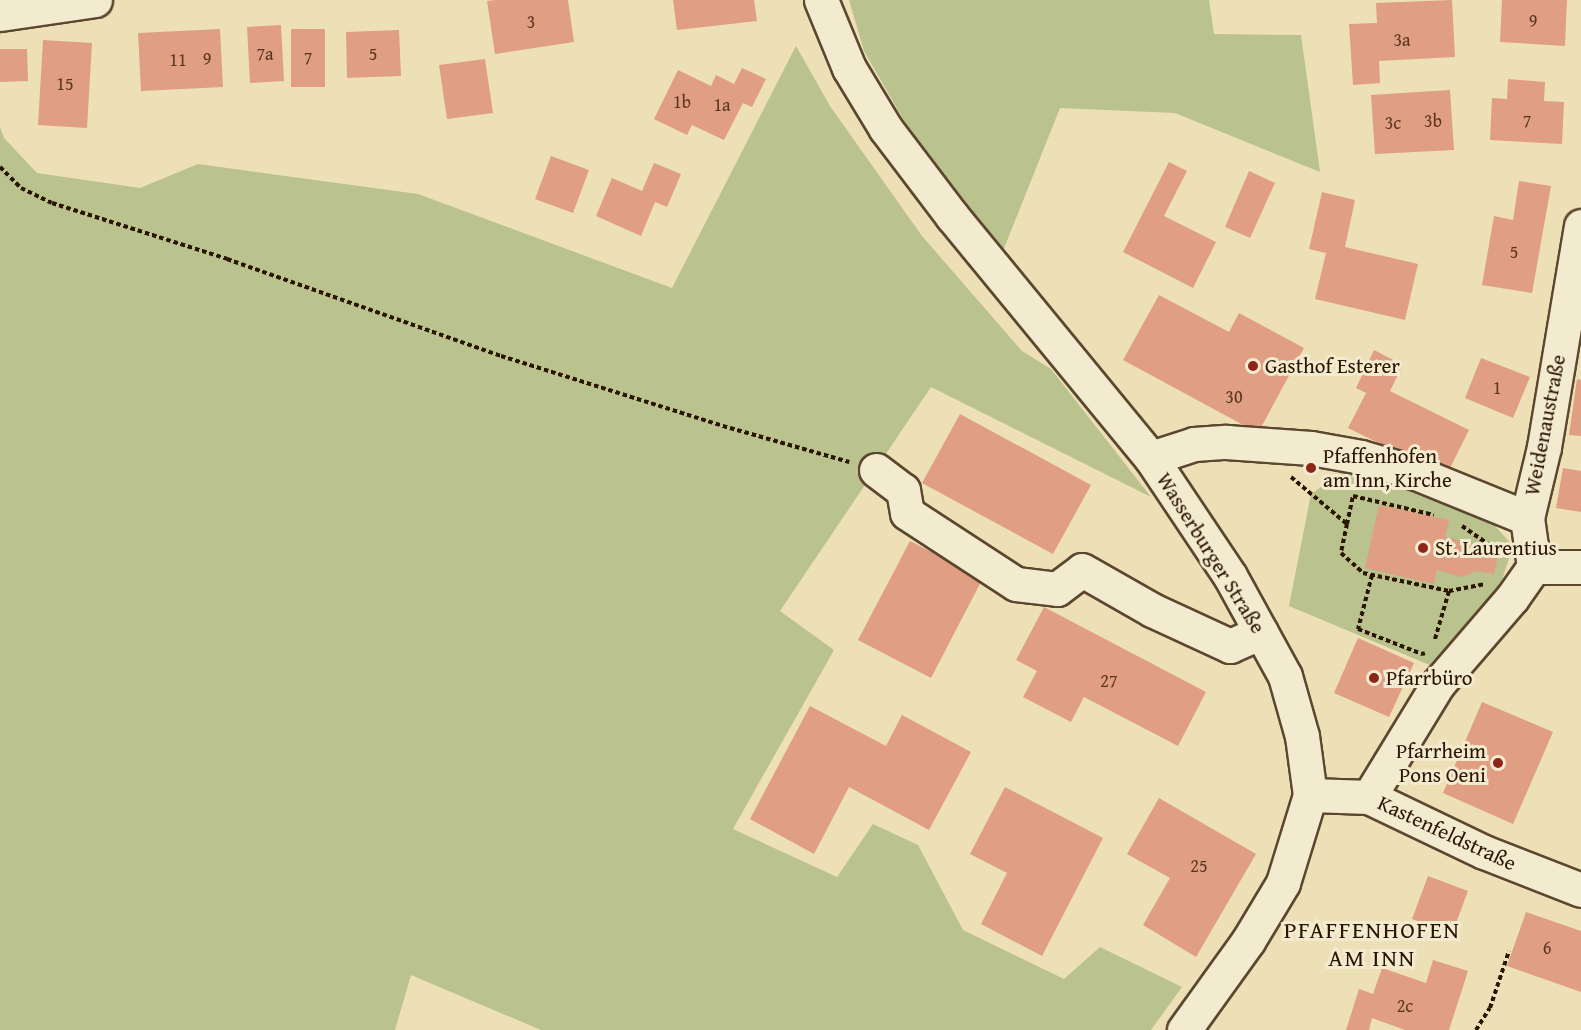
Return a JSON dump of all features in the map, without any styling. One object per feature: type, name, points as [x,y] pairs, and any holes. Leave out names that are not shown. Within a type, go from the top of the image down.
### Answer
[{"type":"street","points":[[0,14],[95,0]]},
{"type":"street","name":"Wasserburger Straße","points":[[821,0],[849,68],[886,129],[952,216],[1151,458],[1230,576],[1285,676],[1302,736],[1310,795],[1283,883],[1248,941],[1184,1030]]},
{"type":"street","name":"Weidenaustraße","points":[[1527,518],[1544,447],[1581,226]]},
{"type":"street","points":[[1151,458],[1194,444],[1215,442],[1311,448],[1361,457],[1416,473],[1527,518],[1519,571],[1438,684],[1369,797]]},
{"type":"street","points":[[876,470],[903,490],[907,513],[1016,584],[1057,589],[1082,570],[1152,610],[1230,646],[1261,632]]},
{"type":"street","points":[[1519,571],[1581,567]]},
{"type":"street","name":"Kastenfeldstraße","points":[[1310,795],[1369,797],[1484,852],[1581,891]]},
{"type":"path","points":[[0,167],[21,188],[52,203],[227,259],[501,356],[730,428],[876,470]]},
{"type":"path","points":[[1284,472],[1347,524]]},
{"type":"path","points":[[1441,517],[1353,496],[1341,553],[1363,573],[1449,591],[1503,580],[1519,571],[1503,554],[1460,525]]},
{"type":"path","points":[[1372,575],[1358,629],[1422,654],[1431,652]]},
{"type":"path","points":[[1433,644],[1449,591]]},
{"type":"path","points":[[1476,1030],[1490,1008],[1509,951]]},
{"type":"green space","points":[[849,0],[1209,0],[1214,34],[1301,35],[1320,172],[1175,113],[1060,108],[1003,251],[906,124],[864,51]]},
{"type":"green space","points":[[796,46],[830,106],[922,236],[1022,351],[1051,369],[1151,497],[931,387],[780,611],[834,650],[733,829],[837,877],[873,824],[918,845],[963,930],[1064,979],[1100,947],[1182,987],[1151,1030],[541,1030],[411,975],[395,1030],[0,1030],[0,127],[4,138],[37,173],[140,188],[198,164],[418,194],[672,288]]},
{"type":"green space","points":[[1352,465],[1478,507],[1513,546],[1502,580],[1465,633],[1432,666],[1289,606],[1311,494]]},
{"type":"building","points":[[568,0],[574,42],[495,54],[487,1]]},
{"type":"building","points":[[673,0],[754,0],[757,21],[677,30]]},
{"type":"building","points":[[1452,0],[1455,57],[1379,61],[1380,83],[1353,85],[1349,24],[1377,23],[1376,3]]},
{"type":"building","points":[[1502,0],[1567,0],[1565,46],[1500,42]]},
{"type":"building","points":[[281,25],[284,81],[250,83],[247,27]]},
{"type":"building","points":[[220,29],[223,87],[141,91],[138,33]]},
{"type":"building","points":[[291,29],[325,29],[325,87],[291,87]]},
{"type":"building","points":[[399,30],[401,76],[347,78],[346,32]]},
{"type":"building","points":[[43,40],[92,43],[87,128],[38,125]]},
{"type":"building","points":[[0,49],[27,49],[28,81],[0,82]]},
{"type":"building","points":[[485,59],[493,113],[447,119],[439,65]]},
{"type":"building","points":[[742,68],[766,79],[752,107],[743,103],[724,140],[692,125],[687,135],[654,119],[678,70],[711,86],[716,75],[734,84]]},
{"type":"building","points":[[1508,79],[1545,82],[1544,101],[1564,102],[1562,144],[1490,140],[1492,98],[1507,99]]},
{"type":"building","points":[[1450,90],[1454,150],[1375,154],[1371,95]]},
{"type":"building","points":[[551,156],[589,170],[573,213],[535,199]]},
{"type":"building","points":[[1169,162],[1187,171],[1164,216],[1216,242],[1193,288],[1123,252]]},
{"type":"building","points":[[654,163],[681,174],[667,207],[655,202],[641,236],[596,216],[612,178],[642,191]]},
{"type":"building","points":[[1249,171],[1275,183],[1250,238],[1225,227]]},
{"type":"building","points":[[1519,181],[1551,186],[1532,293],[1482,285],[1494,216],[1513,220]]},
{"type":"building","points":[[1322,192],[1355,200],[1345,247],[1418,264],[1405,320],[1315,299],[1326,253],[1309,249]]},
{"type":"building","points":[[1159,295],[1229,332],[1239,313],[1304,348],[1258,433],[1123,360]]},
{"type":"building","points":[[1374,350],[1403,365],[1390,391],[1469,430],[1446,476],[1348,428],[1366,393],[1356,388]]},
{"type":"building","points":[[1481,358],[1530,377],[1513,418],[1465,398]]},
{"type":"building","points":[[1577,379],[1581,380],[1581,436],[1569,435]]},
{"type":"building","points":[[960,414],[1091,485],[1053,554],[922,483]]},
{"type":"building","points":[[1563,468],[1581,471],[1581,512],[1556,508]]},
{"type":"building","name":"St. Laurentius","points":[[1379,505],[1449,520],[1445,537],[1472,543],[1480,552],[1498,555],[1494,574],[1476,571],[1462,577],[1437,570],[1434,584],[1365,568]]},
{"type":"building","points":[[910,541],[983,578],[931,678],[858,640]]},
{"type":"building","points":[[1044,607],[1206,692],[1178,746],[1084,697],[1071,722],[1023,697],[1037,671],[1016,660]]},
{"type":"building","name":"Pfarrbüro","points":[[1358,638],[1414,663],[1389,717],[1334,693]]},
{"type":"building","name":"Pfarrheim Pons Oeni","points":[[1482,702],[1553,732],[1513,824],[1443,793]]},
{"type":"building","points":[[810,706],[886,746],[902,715],[971,752],[929,830],[849,787],[814,854],[750,819]]},
{"type":"building","points":[[1005,787],[1103,838],[1042,956],[981,924],[1007,873],[970,854]]},
{"type":"building","points":[[1159,798],[1256,854],[1196,957],[1143,925],[1170,878],[1127,854]]},
{"type":"building","points":[[1428,876],[1468,891],[1452,934],[1412,919]]},
{"type":"building","points":[[1526,912],[1581,931],[1581,992],[1507,966]]},
{"type":"building","points":[[1433,960],[1468,971],[1449,1030],[1405,1030],[1372,1018],[1369,1030],[1346,1030],[1359,989],[1373,994],[1382,968],[1426,983]]},
{"type":"place","name":"Gasthof Esterer","points":[[1253,366]]},
{"type":"place","name":"Pfaffenhofen am Inn, Kirche","points":[[1311,468]]},
{"type":"place","name":"St. Laurentius","points":[[1423,548]]},
{"type":"place","name":"Pfarrbüro","points":[[1374,678]]},
{"type":"place","name":"Pfarrheim Pons Oeni","points":[[1498,763]]},
{"type":"district","name":"PFAFFENHOFEN AM INN","points":[[1372,944]]}]
